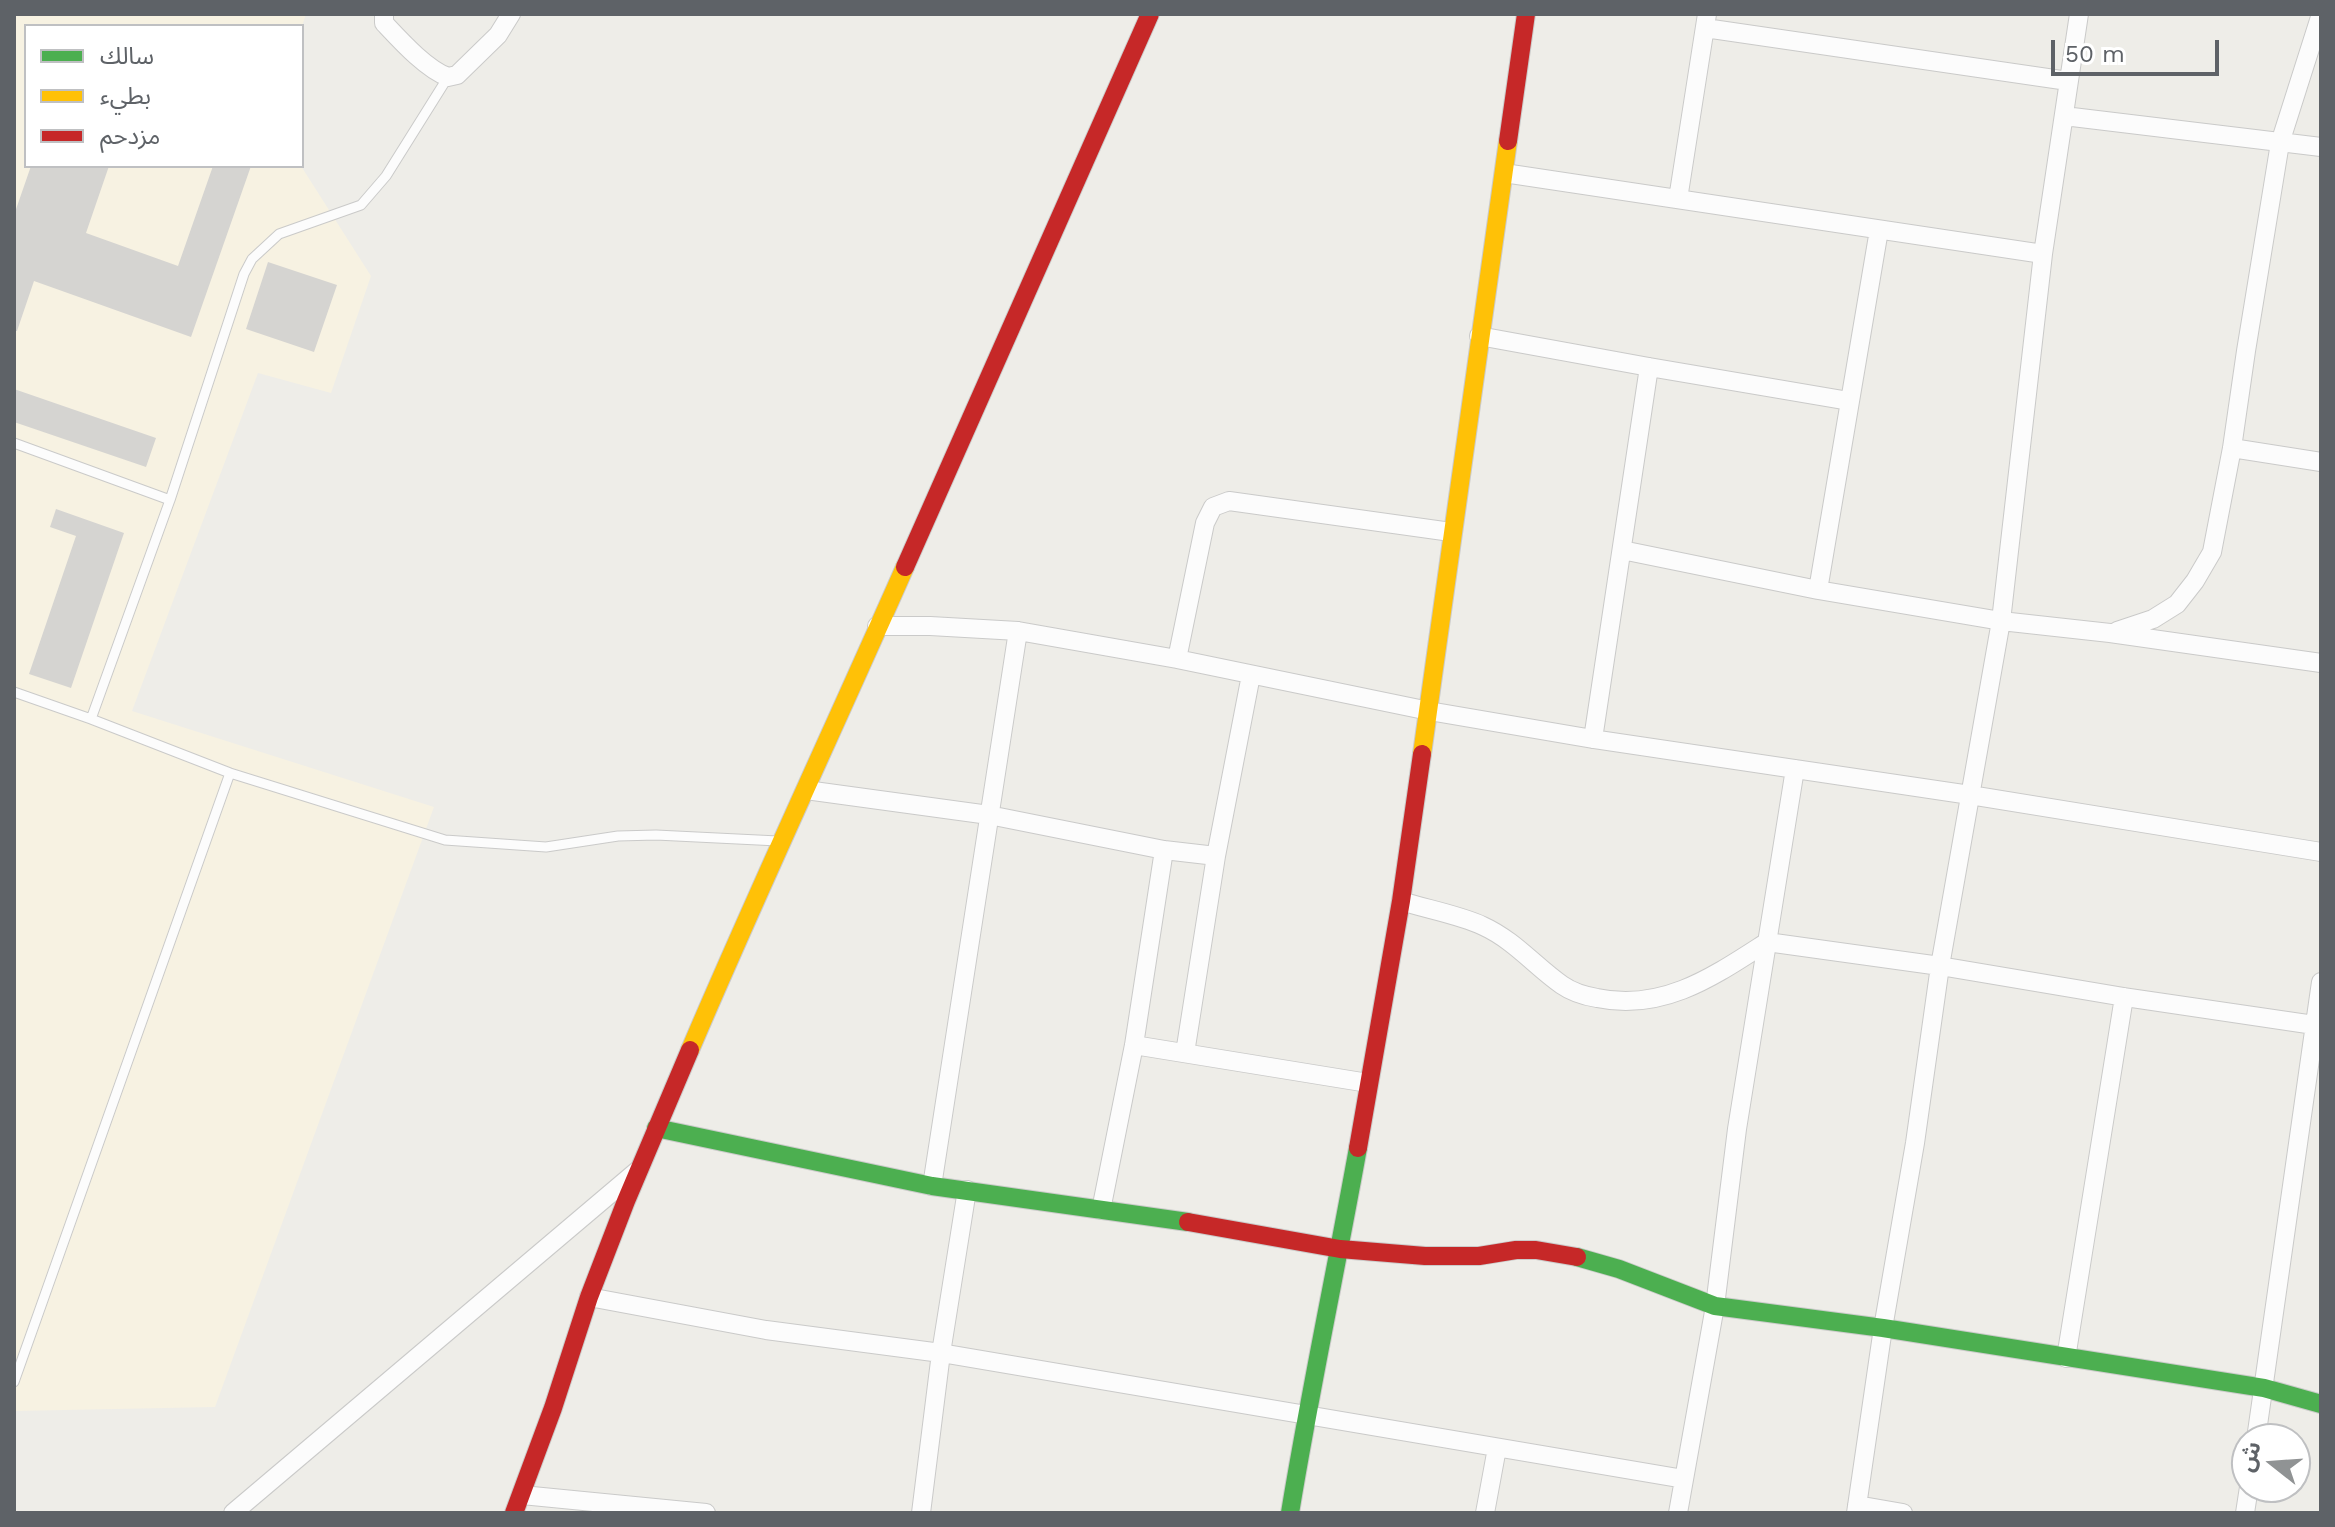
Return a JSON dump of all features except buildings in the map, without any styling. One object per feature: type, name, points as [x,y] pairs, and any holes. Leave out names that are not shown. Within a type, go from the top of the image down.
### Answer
[{"type":"street","points":[[384,14],[384,23],[390,30],[432,68],[448,77],[457,75],[498,35],[511,14]]},
{"type":"street","points":[[514,1513],[589,1297],[656,1128],[1150,14]]},
{"type":"street","points":[[1290,1513],[1401,901],[1526,14]]},
{"type":"street","points":[[1903,1513],[1857,1509],[1940,966],[2001,621],[2043,254],[2079,14]]},
{"type":"street","points":[[2110,633],[2153,619],[2177,604],[2212,552],[2232,448],[2280,143],[2321,14]]},
{"type":"street","points":[[1678,199],[1706,21],[2068,81]]},
{"type":"street","points":[[2064,116],[2321,147]]},
{"type":"street","points":[[1504,173],[2043,254]]},
{"type":"street","points":[[1818,590],[1879,230]]},
{"type":"street","points":[[1479,336],[1849,401]]},
{"type":"street","points":[[1593,739],[1649,367]]},
{"type":"street","points":[[2232,448],[2321,462]]},
{"type":"street","points":[[1177,659],[1205,523],[1213,507],[1229,501],[1451,532]]},
{"type":"street","points":[[1622,550],[1818,590],[2001,621],[2321,663]]},
{"type":"street","points":[[877,626],[1018,631],[1177,659],[1429,711],[1593,739],[1970,795],[2321,852]]},
{"type":"street","points":[[932,1186],[1018,631]]},
{"type":"street","points":[[1185,1053],[1216,856],[1251,675]]},
{"type":"street","points":[[1678,1513],[1715,1306],[1737,1129],[1795,769]]},
{"type":"street","points":[[806,790],[989,815],[1164,850],[1216,856]]},
{"type":"street","points":[[1101,1210],[1134,1045],[1164,850]]},
{"type":"street","points":[[1401,901],[1484,926],[1530,957],[1564,987],[1613,1002],[1640,1001],[1679,992],[1711,978],[1767,942],[2317,1026]]},
{"type":"street","points":[[2259,1423],[2321,982]]},
{"type":"street","points":[[2066,1358],[2124,997]]},
{"type":"street","points":[[1134,1045],[1368,1083]]},
{"type":"street","points":[[656,1128],[932,1186],[1340,1249],[1425,1256],[1479,1256],[1516,1250],[1567,1254],[1619,1269],[1715,1306],[1883,1328],[2264,1388],[2321,1404]]},
{"type":"street","points":[[233,1513],[639,1169]]},
{"type":"street","points":[[921,1513],[941,1353],[967,1190]]},
{"type":"street","points":[[589,1297],[766,1330],[941,1353],[1684,1479]]},
{"type":"street","points":[[1485,1513],[1497,1448]]},
{"type":"street","points":[[522,1495],[706,1513]]},
{"type":"lane","points":[[91,719],[170,500],[244,274],[252,259],[279,234],[361,205],[386,176],[448,77]]},
{"type":"lane","points":[[14,443],[170,500]]},
{"type":"lane","points":[[14,692],[230,773],[445,840],[546,847],[618,836],[656,835],[781,841]]},
{"type":"lane","points":[[14,1382],[230,773]]},
{"type":"shaded area","points":[[14,14],[306,14],[303,24],[24,24],[24,168],[302,168],[371,276],[331,393],[258,373],[132,711],[434,807],[215,1407],[14,1411]]},
{"type":"traffic: fast","points":[[656,1128],[932,1186],[1188,1222]]},
{"type":"traffic: fast","points":[[1290,1513],[1358,1148]]},
{"type":"traffic: fast","points":[[1577,1257],[1619,1269],[1715,1306],[1883,1328],[2264,1388],[2321,1404]]},
{"type":"traffic: slow","points":[[1422,754],[1508,141]]},
{"type":"traffic: slow","points":[[690,1050],[905,567]]},
{"type":"traffic: jam","points":[[905,567],[1150,14]]},
{"type":"traffic: jam","points":[[1508,141],[1526,14]]},
{"type":"traffic: jam","points":[[1358,1148],[1401,901],[1422,754]]},
{"type":"traffic: jam","points":[[514,1513],[553,1408],[589,1297],[690,1050]]},
{"type":"traffic: jam","points":[[1188,1222],[1340,1249],[1425,1256],[1479,1256],[1536,1250],[1577,1257]]}]
